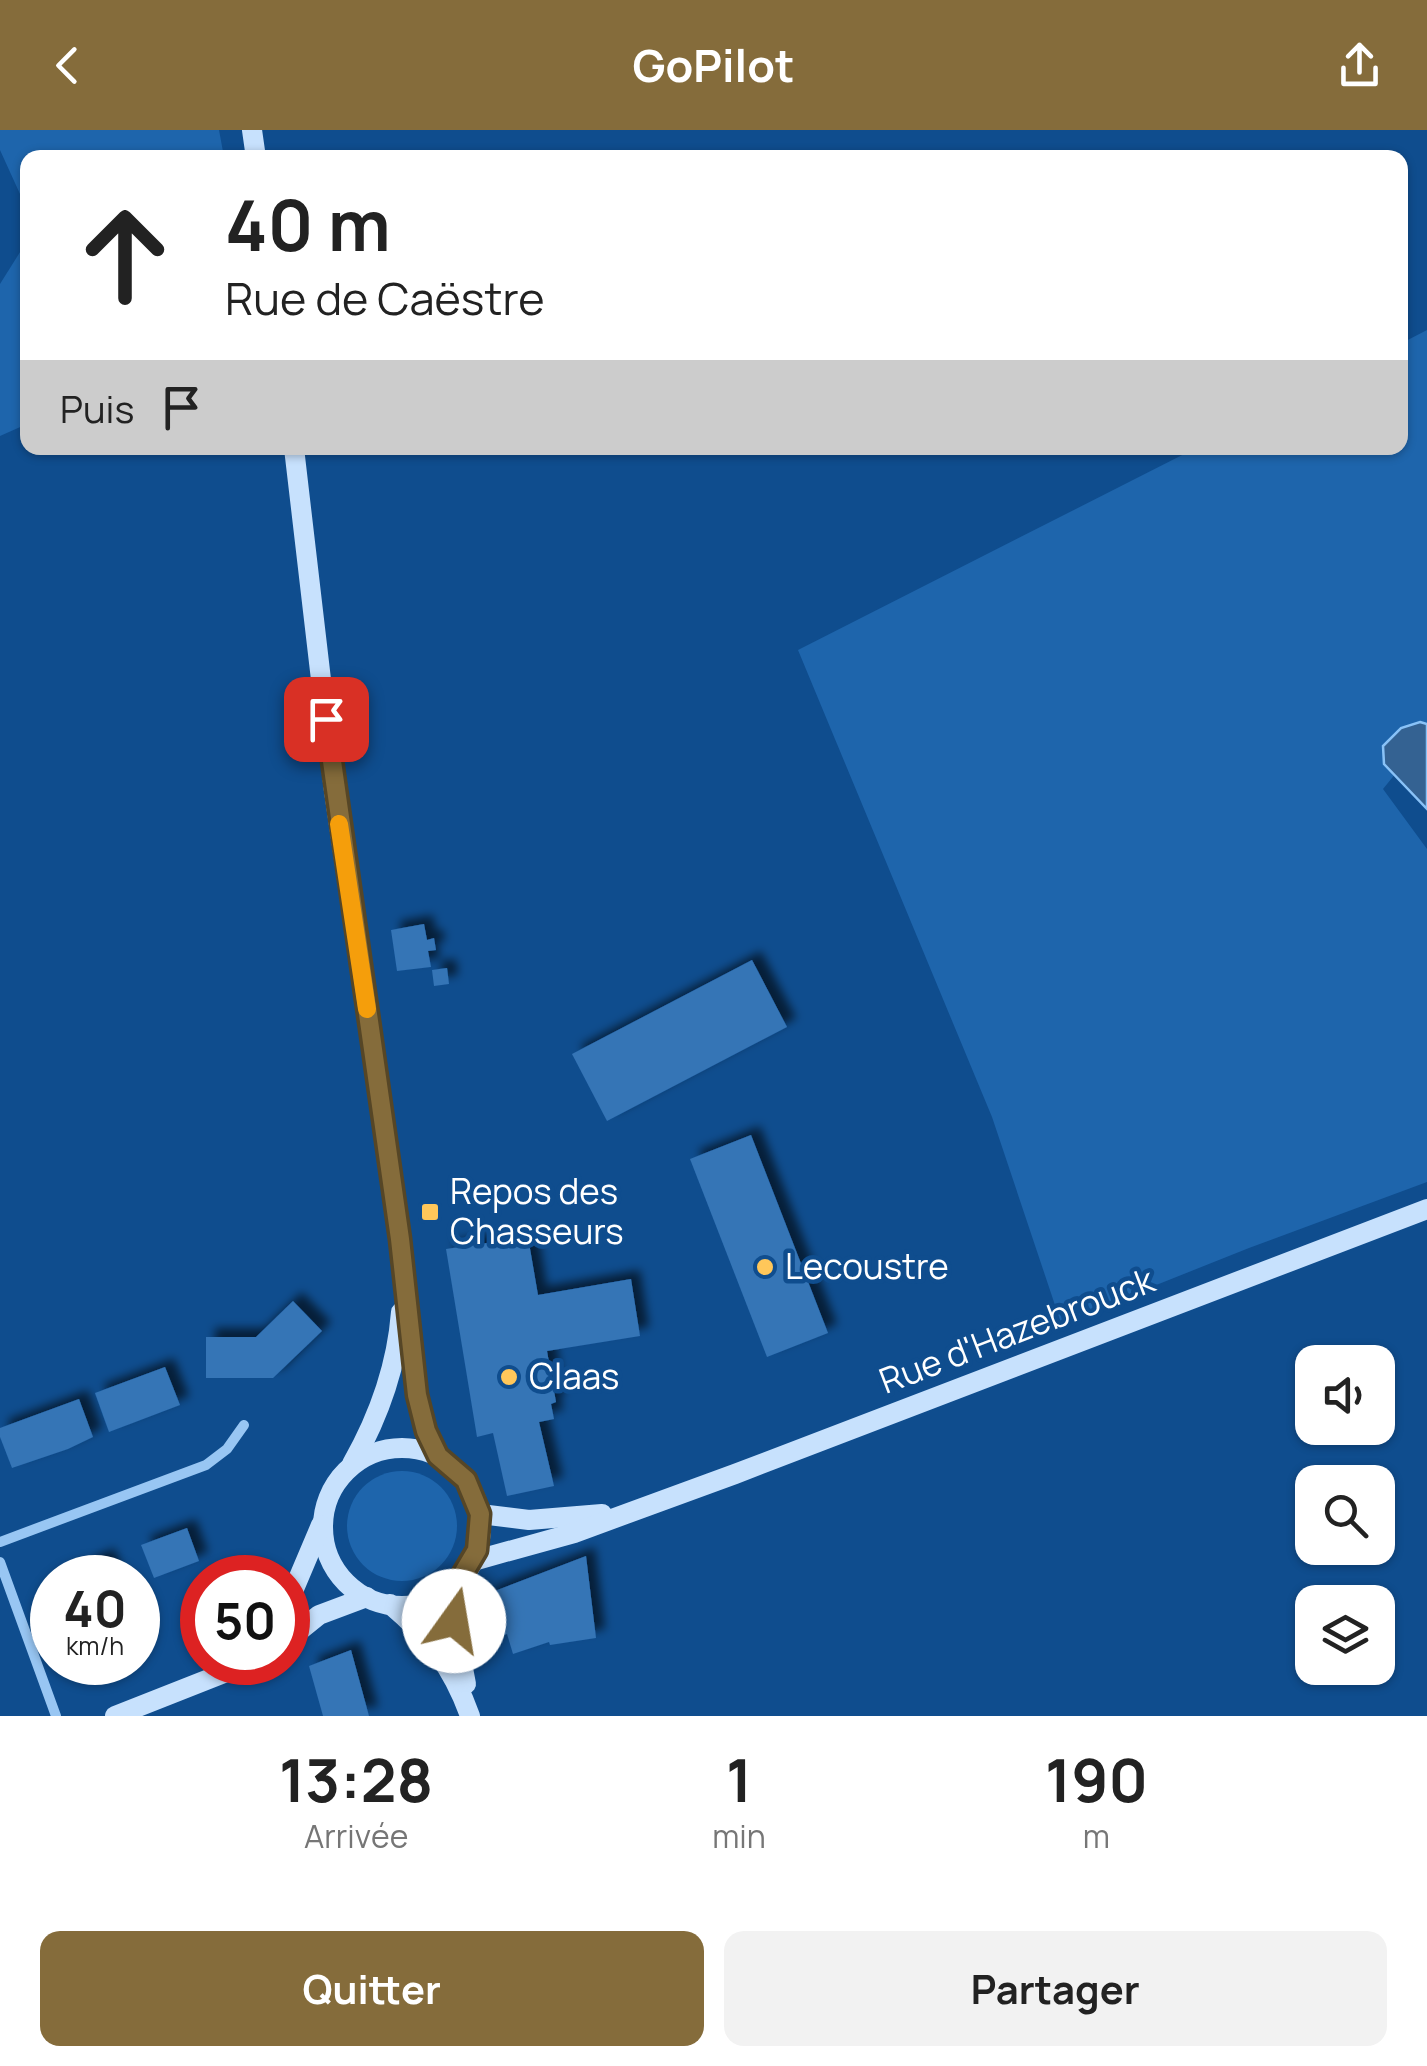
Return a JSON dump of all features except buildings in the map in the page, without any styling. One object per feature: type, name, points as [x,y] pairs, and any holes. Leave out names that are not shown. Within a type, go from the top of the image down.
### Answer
[{"type":"main road","points":[[295,455],[334,791],[403,1270],[417,1395],[426,1431],[438,1456]]},
{"type":"main road","name":"Rue d'Hazebrouck","points":[[473,1561],[574,1532],[736,1474],[1427,1209]]},
{"type":"main road","points":[[309,1555],[330,1496],[350,1468],[378,1410],[394,1355],[403,1270]]},
{"type":"main road","points":[[324,1519],[325,1542],[333,1565],[367,1597],[390,1604],[427,1602],[458,1582],[473,1561],[480,1538],[480,1514],[466,1480],[438,1456],[416,1449],[392,1448],[370,1454],[350,1468]]},
{"type":"main road","name":"Rue d'Hazebrouck","points":[[480,1514],[529,1520],[629,1510]]},
{"type":"main road","points":[[458,1582],[454,1621],[471,1716]]},
{"type":"main road","points":[[310,1622],[367,1597]]},
{"type":"main road","points":[[390,1604],[438,1650],[471,1716]]},
{"type":"main road","points":[[116,1716],[191,1685]]},
{"type":"street","points":[[0,1542],[206,1465],[227,1449],[244,1425]]},
{"type":"street","points":[[0,1562],[56,1716]]},
{"type":"shaded area","points":[[0,130],[219,130],[223,150],[20,150],[20,194],[0,150]]},
{"type":"shaded area","points":[[20,252],[20,427],[0,436],[0,284]]},
{"type":"shaded area","points":[[1427,330],[1427,735],[1383,789],[1427,849],[1427,1182],[1061,1323],[992,1117],[798,650],[1182,455],[1408,455],[1408,340]]},
{"type":"shaded area","points":[[1420,722],[1427,724],[1427,809],[1384,764],[1383,746],[1401,728]]},
{"type":"shaded area","points":[[402,1471],[423,1475],[441,1487],[453,1505],[457,1526],[453,1547],[441,1565],[423,1577],[402,1581],[381,1577],[363,1565],[351,1547],[347,1526],[351,1505],[363,1487],[381,1475]]},
{"type":"slow traffic","points":[[339,824],[367,1009]]},
{"type":"place","name":"Repos des Chasseurs","points":[[430,1212]]},
{"type":"place","name":"Lecoustre","points":[[765,1267]]},
{"type":"place","name":"Claas","points":[[509,1377]]},
{"type":"route","points":[[326,719],[412,1328],[417,1395],[426,1431],[438,1456],[466,1480],[480,1514],[480,1538],[469,1568],[458,1582],[454,1621]]}]
